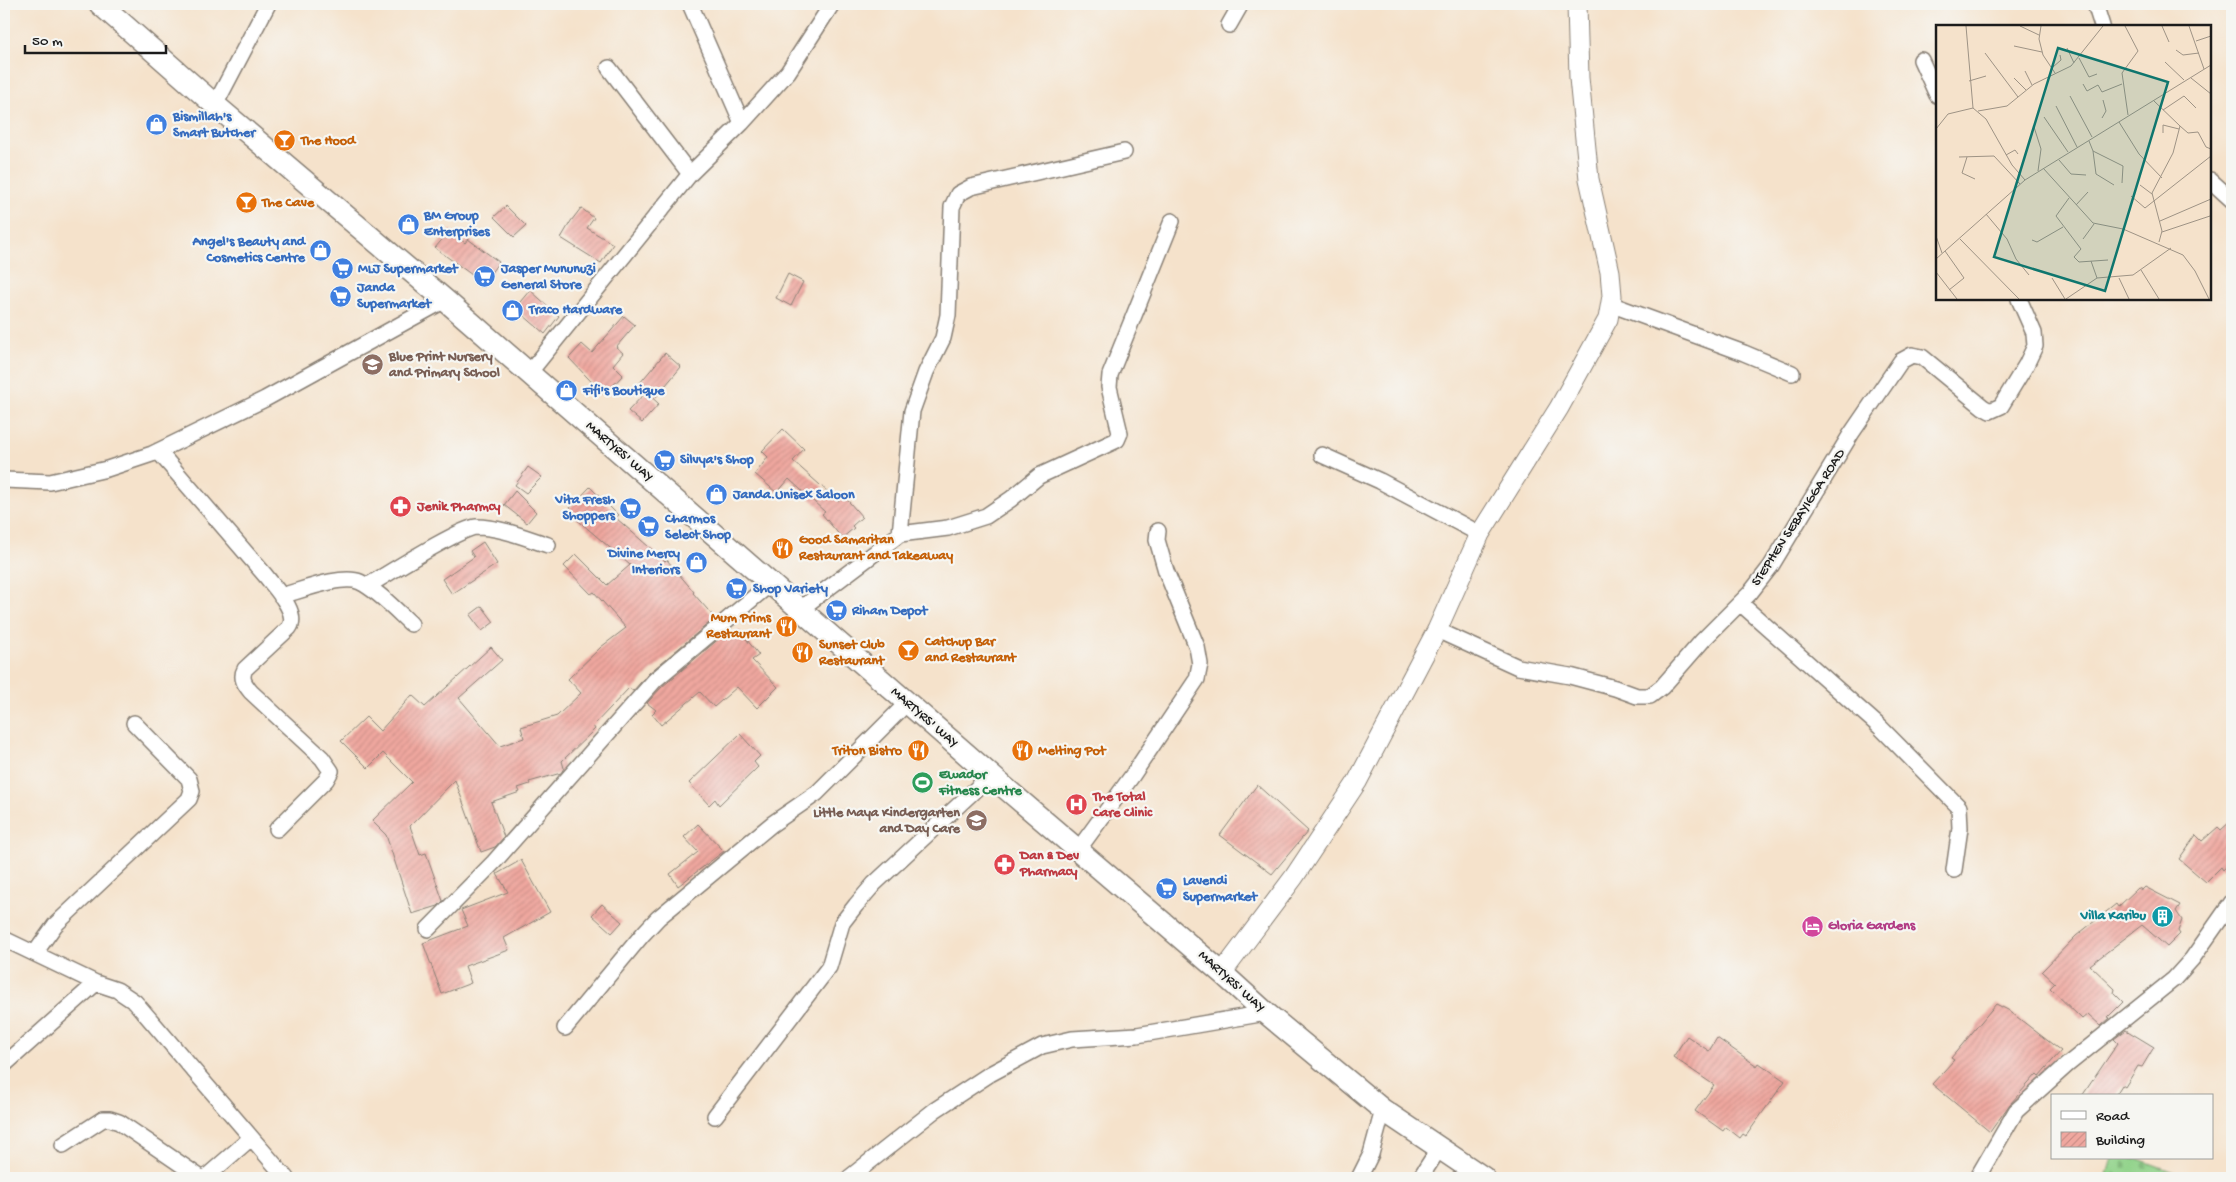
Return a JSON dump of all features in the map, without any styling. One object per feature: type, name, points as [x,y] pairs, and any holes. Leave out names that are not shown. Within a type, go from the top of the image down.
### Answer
[{"type":"main road","name":"MARTYRS' WAY","points":[[100,4],[445,300],[799,610],[1222,973],[1266,1013],[1383,1110],[1484,1178]]},
{"type":"street","points":[[216,105],[268,4]]},
{"type":"street","points":[[690,4],[742,123]]},
{"type":"street","points":[[529,373],[690,174],[742,123],[788,72],[832,4]]},
{"type":"street","points":[[1229,25],[1241,4]]},
{"type":"street","points":[[1222,973],[1294,877],[1357,782],[1437,630],[1480,534],[1559,408],[1608,319],[1612,296],[1610,272],[1589,179],[1579,78],[1577,4]]},
{"type":"street","points":[[2095,4],[2102,25]]},
{"type":"street","points":[[1921,60],[1936,93]]},
{"type":"street","points":[[609,68],[690,174]]},
{"type":"street","points":[[900,534],[912,411],[926,372],[943,338],[948,315],[952,207],[958,194],[971,187],[1124,152]]},
{"type":"street","points":[[2211,181],[2232,200]]},
{"type":"street","points":[[799,610],[900,534],[948,528],[986,516],[1039,476],[1117,440],[1120,433],[1110,396],[1110,375],[1172,221]]},
{"type":"street","points":[[4,480],[50,482],[107,469],[158,451],[266,399],[445,300]]},
{"type":"street","name":"STEPHEN SEBAYIGGA ROAD","points":[[1437,630],[1518,667],[1570,676],[1643,697],[1650,696],[1662,687],[1702,640],[1740,604],[1771,566],[1851,434],[1900,361],[1912,355],[1922,357],[1983,408],[1990,411],[2001,406],[2026,365],[2035,346],[2034,332],[2020,300]]},
{"type":"street","points":[[1610,304],[1744,353],[1792,373]]},
{"type":"street","points":[[158,451],[281,596],[288,608],[292,624],[245,669],[242,674],[243,680],[251,692],[322,758],[331,771],[326,780],[277,829]]},
{"type":"street","points":[[1322,455],[1380,481],[1480,534]]},
{"type":"street","points":[[367,586],[456,535],[475,527],[499,531],[548,544]]},
{"type":"street","points":[[1078,850],[1132,776],[1197,679],[1200,664],[1198,647],[1166,571],[1158,540],[1158,532]]},
{"type":"street","points":[[281,596],[344,579],[358,581],[367,586],[411,624]]},
{"type":"street","points":[[428,929],[494,862],[655,680],[770,584]]},
{"type":"street","points":[[1740,604],[1880,727],[1959,806],[1960,828],[1954,870]]},
{"type":"street","points":[[565,1028],[658,918],[772,824],[816,793],[907,703]]},
{"type":"street","points":[[35,953],[55,925],[189,799],[192,791],[189,779],[134,723]]},
{"type":"street","points":[[715,1116],[829,967],[842,923],[856,905],[874,884],[991,775]]},
{"type":"street","points":[[1977,1178],[2016,1111],[2066,1065],[2174,979],[2192,959],[2232,902]]},
{"type":"street","points":[[4,939],[96,983],[117,990],[135,1002],[286,1178]]},
{"type":"street","points":[[4,1065],[96,983]]},
{"type":"street","points":[[849,1178],[935,1110],[990,1074],[1042,1046],[1072,1039],[1137,1035],[1266,1013]]},
{"type":"street","points":[[1359,1178],[1371,1154],[1383,1110]]},
{"type":"street","points":[[63,1145],[104,1120],[110,1119],[119,1122],[203,1178],[251,1138]]},
{"type":"street","points":[[1420,1178],[1440,1147]]},
{"type":"green space","points":[[2111,1160],[2141,1160],[2190,1178],[2106,1178]]},
{"type":"building","points":[[506,206],[526,226],[514,237],[494,217]]},
{"type":"building","points":[[581,208],[594,218],[587,228],[613,244],[601,263],[561,238]]},
{"type":"building","points":[[450,230],[465,243],[468,239],[499,262],[483,283],[435,248]]},
{"type":"building","points":[[788,274],[803,282],[791,306],[776,298]]},
{"type":"building","points":[[530,290],[559,316],[545,334],[515,308]]},
{"type":"building","points":[[624,316],[635,325],[616,347],[623,353],[613,365],[623,375],[604,395],[569,358],[582,344],[592,353]]},
{"type":"building","points":[[665,353],[681,367],[655,398],[639,384]]},
{"type":"building","points":[[646,392],[659,404],[642,423],[628,411]]},
{"type":"building","points":[[783,429],[804,449],[793,461],[838,501],[844,496],[862,517],[852,526],[854,528],[842,538],[822,514],[825,512],[789,479],[777,493],[755,474],[768,457],[762,451]]},
{"type":"building","points":[[528,467],[542,477],[526,493],[515,485]]},
{"type":"building","points":[[590,487],[618,515],[616,518],[665,561],[667,560],[715,618],[649,673],[633,691],[629,688],[593,726],[595,729],[562,761],[564,768],[561,773],[529,782],[530,784],[518,788],[520,792],[491,802],[504,837],[495,847],[481,852],[455,780],[410,826],[420,855],[426,853],[443,901],[438,906],[412,914],[386,835],[372,821],[412,782],[383,753],[368,768],[341,741],[366,717],[380,731],[412,695],[425,707],[491,647],[502,660],[459,698],[500,746],[524,738],[521,727],[557,716],[581,693],[568,679],[601,647],[626,628],[594,592],[591,594],[564,566],[576,554],[607,585],[630,565],[567,511]]},
{"type":"building","points":[[515,491],[536,512],[527,523],[504,505]]},
{"type":"building","points":[[483,542],[497,564],[452,594],[442,579],[474,557],[470,551]]},
{"type":"building","points":[[482,606],[494,622],[482,631],[470,615]]},
{"type":"building","points":[[739,630],[759,655],[752,660],[778,687],[757,708],[737,687],[714,707],[700,692],[661,725],[652,714],[656,710],[647,703],[662,687],[728,631],[732,636]]},
{"type":"building","points":[[740,734],[760,756],[754,762],[758,767],[719,805],[715,799],[709,805],[689,783]]},
{"type":"building","points":[[1257,785],[1308,831],[1272,874],[1220,835]]},
{"type":"building","points":[[2232,820],[2232,860],[2223,870],[2221,867],[2206,882],[2179,859],[2196,835],[2202,841],[2218,827],[2221,830]]},
{"type":"building","points":[[698,824],[724,851],[678,886],[670,874],[698,852],[684,837]]},
{"type":"building","points":[[521,860],[550,912],[504,938],[509,950],[465,966],[471,983],[442,994],[423,943],[468,926],[461,910],[508,892],[497,874]]},
{"type":"building","points":[[2145,887],[2180,905],[2176,911],[2182,920],[2178,931],[2180,934],[2167,947],[2142,925],[2090,965],[2115,989],[2114,993],[2123,1002],[2101,1026],[2088,1014],[2082,1019],[2050,988],[2055,983],[2042,971],[2076,936],[2116,904],[2118,907],[2138,888],[2142,890]]},
{"type":"building","points":[[602,904],[622,922],[612,933],[592,915]]},
{"type":"building","points":[[1996,1004],[2008,1010],[2061,1051],[2010,1104],[1990,1132],[1932,1084],[1954,1060],[1951,1058]]},
{"type":"building","points":[[2126,1030],[2154,1047],[2142,1067],[2138,1066],[2125,1087],[2122,1085],[2116,1094],[2083,1094],[2118,1043],[2114,1039]]},
{"type":"building","points":[[1687,1036],[1709,1051],[1717,1038],[1757,1066],[1759,1063],[1785,1081],[1746,1136],[1743,1134],[1740,1138],[1726,1127],[1723,1131],[1695,1111],[1714,1085],[1673,1057]]},
{"type":"place","name":"Bismillah's Smart Butcher","points":[[157,125]]},
{"type":"place","name":"The Hood","points":[[285,141]]},
{"type":"place","name":"The Cave","points":[[246,203]]},
{"type":"place","name":"BM Group Enterprises","points":[[408,224]]},
{"type":"place","name":"Angel's Beauty and Cosmetics Centre","points":[[321,250]]},
{"type":"place","name":"MLJ Supermarket","points":[[342,269]]},
{"type":"place","name":"Jasper Mununuzi General Store","points":[[485,277]]},
{"type":"place","name":"Janda Supermarket","points":[[341,296]]},
{"type":"place","name":"Traco Hardware","points":[[513,310]]},
{"type":"place","name":"Blue Print Nursery and Primary School","points":[[373,365]]},
{"type":"place","name":"Fifi's Boutique","points":[[567,391]]},
{"type":"place","name":"Silvya's Shop","points":[[664,460]]},
{"type":"place","name":"Janda.Unisex Saloon","points":[[717,495]]},
{"type":"place","name":"Jenik Pharmcy","points":[[401,507]]},
{"type":"place","name":"Vita Fresh Shoppers","points":[[631,508]]},
{"type":"place","name":"Charmos Select Shop","points":[[649,527]]},
{"type":"place","name":"Good Samaritan Restaurant and Takeaway","points":[[783,548]]},
{"type":"place","name":"Divine Mercy Interiors","points":[[696,562]]},
{"type":"place","name":"Shop Variety","points":[[737,589]]},
{"type":"place","name":"Riham Depot","points":[[836,611]]},
{"type":"place","name":"Mum Prims Restaurant","points":[[787,626]]},
{"type":"place","name":"Catchup Bar and Restaurant","points":[[909,650]]},
{"type":"place","name":"Sunset Club Restaurant","points":[[803,653]]},
{"type":"place","name":"Triton Bistro","points":[[918,751]]},
{"type":"place","name":"Melting Pot","points":[[1022,751]]},
{"type":"place","name":"Ewador Fitness Centre","points":[[923,783]]},
{"type":"place","name":"The Total Care Clinic","points":[[1077,805]]},
{"type":"place","name":"Little Maya Kindergarten and Day Care","points":[[976,821]]},
{"type":"place","name":"Dan & Dev Pharmacy","points":[[1004,864]]},
{"type":"place","name":"Lavendi Supermarket","points":[[1167,889]]},
{"type":"place","name":"Villa Karibu","points":[[2162,916]]},
{"type":"place","name":"Gloria Gardens","points":[[1812,926]]}]
